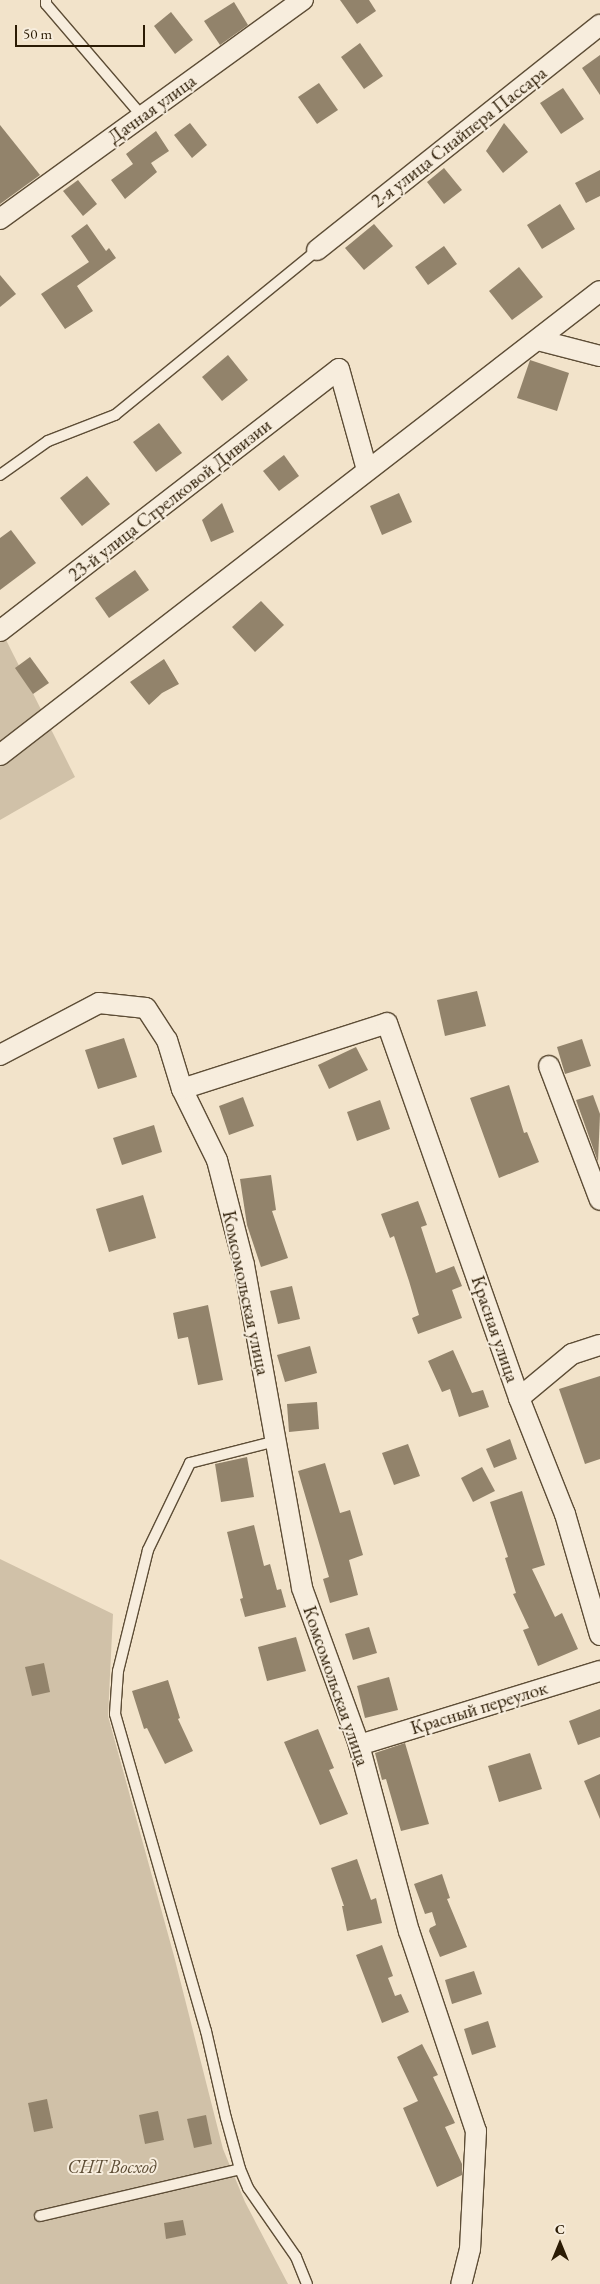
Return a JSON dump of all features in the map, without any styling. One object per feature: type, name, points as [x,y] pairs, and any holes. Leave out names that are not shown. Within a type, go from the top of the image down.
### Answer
[{"type":"street","name":"Дачная улица","points":[[0,219],[303,0]]},
{"type":"street","name":"2-я улица Снайпера Пассара","points":[[317,250],[600,25]]},
{"type":"street","points":[[0,755],[600,291]]},
{"type":"street","points":[[538,340],[600,356]]},
{"type":"street","name":"23-й улица Стрелковой Дивизии","points":[[0,631],[339,369],[367,470]]},
{"type":"street","name":"Комсомольская улица","points":[[0,1055],[99,1003],[146,1008],[167,1040],[182,1089],[217,1160],[244,1265],[302,1588],[359,1744],[409,1931],[476,2131],[470,2249],[462,2284]]},
{"type":"street","name":"Красная улица","points":[[182,1089],[388,1023],[519,1398],[565,1514],[599,1631]]},
{"type":"street","points":[[549,1066],[600,1200]]},
{"type":"street","points":[[519,1398],[572,1354],[600,1345]]},
{"type":"street","name":"Красный переулок","points":[[359,1744],[600,1671]]},
{"type":"lane","points":[[46,0],[46,4],[142,116]]},
{"type":"lane","points":[[0,475],[48,441],[115,415],[317,250]]},
{"type":"lane","points":[[276,1442],[190,1463],[148,1550],[118,1671],[115,1714],[206,2030],[240,2169],[248,2188],[296,2258],[307,2284]]},
{"type":"lane","points":[[40,2216],[240,2169]]},
{"type":"green space","points":[[0,628],[75,777],[0,820]]},
{"type":"green space","name":"СНТ Восход","points":[[0,1559],[113,1614],[108,1716],[174,1956],[223,2149],[245,2202],[288,2284],[0,2284]]},
{"type":"building","points":[[340,0],[369,0],[376,11],[357,24]]},
{"type":"building","points":[[234,2],[248,25],[220,45],[204,21]]},
{"type":"building","points":[[171,12],[193,40],[175,54],[154,26]]},
{"type":"building","points":[[360,43],[383,76],[364,89],[341,57]]},
{"type":"building","points":[[600,55],[600,95],[582,68]]},
{"type":"building","points":[[319,83],[338,110],[317,124],[298,97]]},
{"type":"building","points":[[563,88],[584,119],[561,134],[540,103]]},
{"type":"building","points":[[190,123],[207,145],[192,158],[174,135]]},
{"type":"building","points":[[504,123],[528,152],[503,173],[486,151]]},
{"type":"building","points":[[0,125],[40,175],[0,204]]},
{"type":"building","points":[[156,131],[169,151],[151,163],[157,172],[125,199],[111,180],[133,164],[126,154]]},
{"type":"building","points":[[444,168],[462,190],[444,204],[427,182]]},
{"type":"building","points":[[600,170],[600,196],[586,203],[575,183]]},
{"type":"building","points":[[78,180],[97,204],[83,216],[63,191]]},
{"type":"building","points":[[560,204],[575,229],[542,249],[527,225]]},
{"type":"building","points":[[87,224],[106,251],[109,248],[116,258],[77,286],[93,311],[65,329],[41,294],[89,262],[71,236]]},
{"type":"building","points":[[374,224],[393,246],[364,270],[345,248]]},
{"type":"building","points":[[444,246],[457,264],[428,285],[415,267]]},
{"type":"building","points":[[519,267],[543,297],[512,320],[489,291]]},
{"type":"building","points":[[0,275],[16,294],[0,307]]},
{"type":"building","points":[[228,355],[248,380],[222,401],[202,377]]},
{"type":"building","points":[[530,360],[569,373],[557,411],[517,398]]},
{"type":"building","points":[[159,423],[182,453],[156,472],[133,442]]},
{"type":"building","points":[[284,455],[299,476],[279,491],[263,471]]},
{"type":"building","points":[[87,476],[110,504],[82,526],[60,498]]},
{"type":"building","points":[[399,493],[412,522],[382,535],[370,506]]},
{"type":"building","points":[[222,503],[234,532],[211,542],[202,520]]},
{"type":"building","points":[[11,530],[36,563],[0,590],[0,538]]},
{"type":"building","points":[[135,570],[149,590],[109,618],[95,598]]},
{"type":"building","points":[[261,601],[284,625],[255,652],[232,627]]},
{"type":"building","points":[[30,657],[49,683],[33,694],[15,668]]},
{"type":"building","points":[[164,659],[179,684],[162,693],[149,705],[130,682]]},
{"type":"building","points":[[477,991],[486,1026],[445,1036],[437,1000]]},
{"type":"building","points":[[124,1038],[137,1077],[98,1089],[85,1050]]},
{"type":"building","points":[[582,1039],[591,1066],[565,1074],[557,1047]]},
{"type":"building","points":[[356,1047],[368,1070],[329,1089],[318,1065]]},
{"type":"building","points":[[509,1085],[524,1133],[527,1132],[539,1162],[499,1178],[470,1098]]},
{"type":"building","points":[[593,1095],[600,1114],[598,1162],[576,1100]]},
{"type":"building","points":[[243,1097],[254,1126],[229,1135],[219,1106]]},
{"type":"building","points":[[380,1100],[390,1129],[357,1141],[347,1112]]},
{"type":"building","points":[[154,1125],[162,1152],[122,1165],[113,1138]]},
{"type":"building","points":[[271,1175],[276,1210],[272,1211],[288,1258],[261,1267],[247,1225],[240,1179]]},
{"type":"building","points":[[143,1195],[156,1238],[109,1252],[96,1209]]},
{"type":"building","points":[[418,1201],[427,1225],[421,1227],[436,1273],[454,1266],[462,1286],[452,1290],[462,1318],[418,1334],[412,1318],[419,1315],[409,1281],[394,1236],[390,1238],[381,1214]]},
{"type":"building","points":[[292,1286],[300,1319],[278,1324],[270,1291]]},
{"type":"building","points":[[208,1305],[223,1380],[198,1385],[188,1337],[178,1339],[173,1313]]},
{"type":"building","points":[[310,1346],[317,1373],[285,1382],[277,1355]]},
{"type":"building","points":[[453,1350],[472,1393],[483,1390],[489,1407],[459,1417],[450,1389],[442,1392],[428,1361]]},
{"type":"building","points":[[600,1376],[600,1459],[585,1464],[559,1389]]},
{"type":"building","points":[[317,1402],[319,1429],[289,1432],[287,1404]]},
{"type":"building","points":[[510,1439],[517,1459],[494,1468],[486,1449]]},
{"type":"building","points":[[408,1444],[420,1476],[394,1485],[382,1453]]},
{"type":"building","points":[[247,1457],[254,1497],[221,1502],[215,1464]]},
{"type":"building","points":[[325,1463],[340,1513],[350,1510],[363,1555],[349,1560],[358,1595],[330,1603],[323,1579],[329,1577],[298,1471]]},
{"type":"building","points":[[482,1467],[495,1491],[473,1502],[461,1478]]},
{"type":"building","points":[[522,1491],[545,1565],[532,1569],[555,1617],[562,1613],[578,1649],[538,1666],[523,1630],[529,1628],[513,1594],[516,1593],[505,1558],[508,1557],[490,1502]]},
{"type":"building","points":[[254,1525],[264,1566],[270,1564],[277,1590],[281,1589],[286,1607],[245,1617],[240,1599],[243,1598],[227,1532]]},
{"type":"building","points":[[369,1627],[377,1653],[353,1660],[345,1634]]},
{"type":"building","points":[[296,1637],[306,1671],[267,1681],[258,1647]]},
{"type":"building","points":[[44,1663],[50,1692],[32,1696],[25,1667]]},
{"type":"building","points":[[389,1677],[398,1710],[365,1718],[357,1686]]},
{"type":"building","points":[[168,1680],[180,1718],[178,1719],[193,1751],[165,1764],[147,1728],[144,1729],[132,1691]]},
{"type":"building","points":[[600,1709],[600,1737],[578,1745],[569,1721]]},
{"type":"building","points":[[318,1729],[334,1768],[329,1770],[348,1814],[320,1825],[284,1742]]},
{"type":"building","points":[[405,1743],[429,1824],[401,1831],[386,1779],[382,1780],[375,1753]]},
{"type":"building","points":[[530,1753],[542,1789],[499,1802],[488,1766]]},
{"type":"building","points":[[600,1774],[600,1819],[584,1781]]},
{"type":"building","points":[[357,1859],[371,1900],[376,1898],[382,1923],[347,1931],[342,1906],[344,1906],[331,1868]]},
{"type":"building","points":[[442,1874],[450,1898],[447,1899],[467,1947],[440,1957],[429,1931],[430,1928],[436,1925],[432,1912],[425,1914],[414,1884]]},
{"type":"building","points":[[382,1945],[393,1976],[388,1978],[395,1996],[401,1994],[409,2012],[382,2023],[356,1955]]},
{"type":"building","points":[[474,1971],[482,1994],[452,2004],[445,1980]]},
{"type":"building","points":[[488,2021],[496,2047],[472,2055],[464,2029]]},
{"type":"building","points":[[422,2044],[438,2075],[433,2077],[455,2123],[445,2127],[462,2164],[462,2175],[437,2187],[403,2108],[418,2101],[397,2057]]},
{"type":"building","points":[[47,2099],[53,2128],[34,2132],[28,2103]]},
{"type":"building","points":[[158,2111],[164,2140],[145,2144],[139,2115]]},
{"type":"building","points":[[206,2115],[212,2144],[194,2148],[187,2119]]},
{"type":"building","points":[[183,2220],[186,2235],[166,2239],[164,2223]]}]
